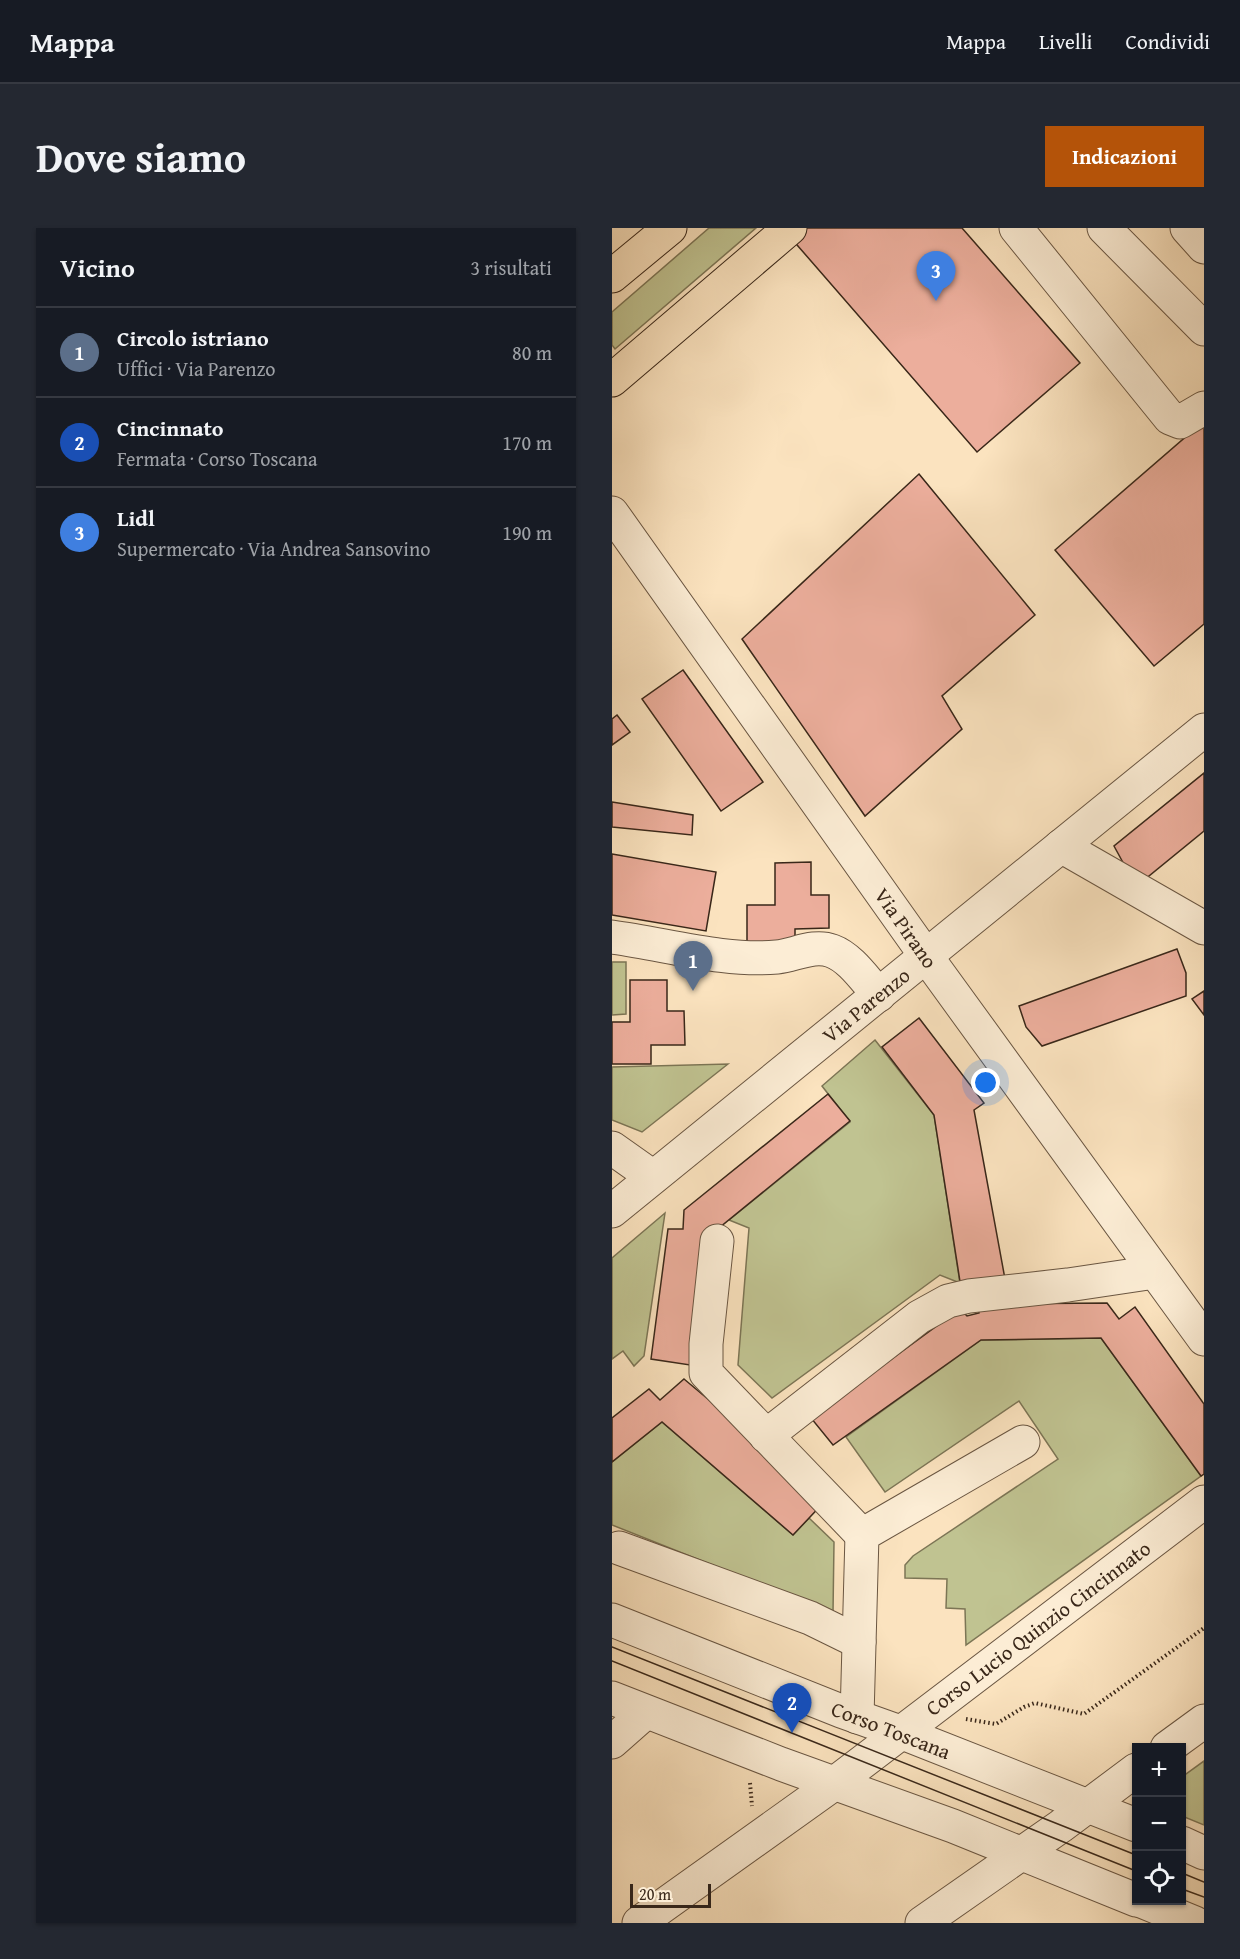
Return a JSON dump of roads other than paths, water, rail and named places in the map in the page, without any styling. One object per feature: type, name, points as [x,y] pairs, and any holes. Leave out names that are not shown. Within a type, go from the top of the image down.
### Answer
[{"type":"main road","points":[[612,276],[670,228]]},
{"type":"main road","points":[[612,380],[790,228]]},
{"type":"street","points":[[1016,228],[1170,418],[1180,422],[1204,408]]},
{"type":"street","points":[[1104,228],[1204,329]]},
{"type":"street","points":[[1186,228],[1204,247]]},
{"type":"street","name":"Via Pirano","points":[[612,513],[926,956],[1204,1339]]},
{"type":"street","name":"Via Parenzo","points":[[612,1211],[1204,730]]},
{"type":"street","points":[[1061,846],[1204,928]]},
{"type":"street","points":[[612,938],[759,958],[790,956],[815,948],[832,951],[850,963],[879,995]]},
{"type":"street","points":[[612,1148],[653,1177]]},
{"type":"street","points":[[717,1240],[706,1344],[706,1373],[862,1534],[857,1717]]},
{"type":"street","points":[[766,1436],[919,1317],[948,1301],[969,1296],[1155,1272]]},
{"type":"street","points":[[862,1534],[1023,1442]]},
{"type":"street","name":"Corso Lucio Quinzio Cincinnato","points":[[639,1923],[835,1783],[1204,1502]]},
{"type":"street","points":[[619,1548],[810,1618],[859,1642]]},
{"type":"street","name":"Corso Toscana","points":[[612,1620],[1132,1823]]},
{"type":"street","points":[[612,1698],[953,1826],[1132,1898]]},
{"type":"street","points":[[612,1742],[646,1712]]},
{"type":"street","points":[[1174,1743],[1204,1721]]},
{"type":"street","points":[[922,1923],[1132,1774]]},
{"type":"street","points":[[1186,1846],[1204,1853]]},
{"type":"street","points":[[1150,1905],[1195,1923]]},
{"type":"tram line","points":[[612,1647],[1132,1853]]},
{"type":"tram line","points":[[612,1661],[1132,1869]]},
{"type":"tram line","points":[[1186,1875],[1204,1882]]},
{"type":"tram line","points":[[1186,1890],[1204,1897]]},
{"type":"place","name":"Lidl","points":[[936,301]]},
{"type":"place","name":"Circolo istriano","points":[[693,991]]},
{"type":"place","name":"Cincinnato","points":[[792,1733]]}]
